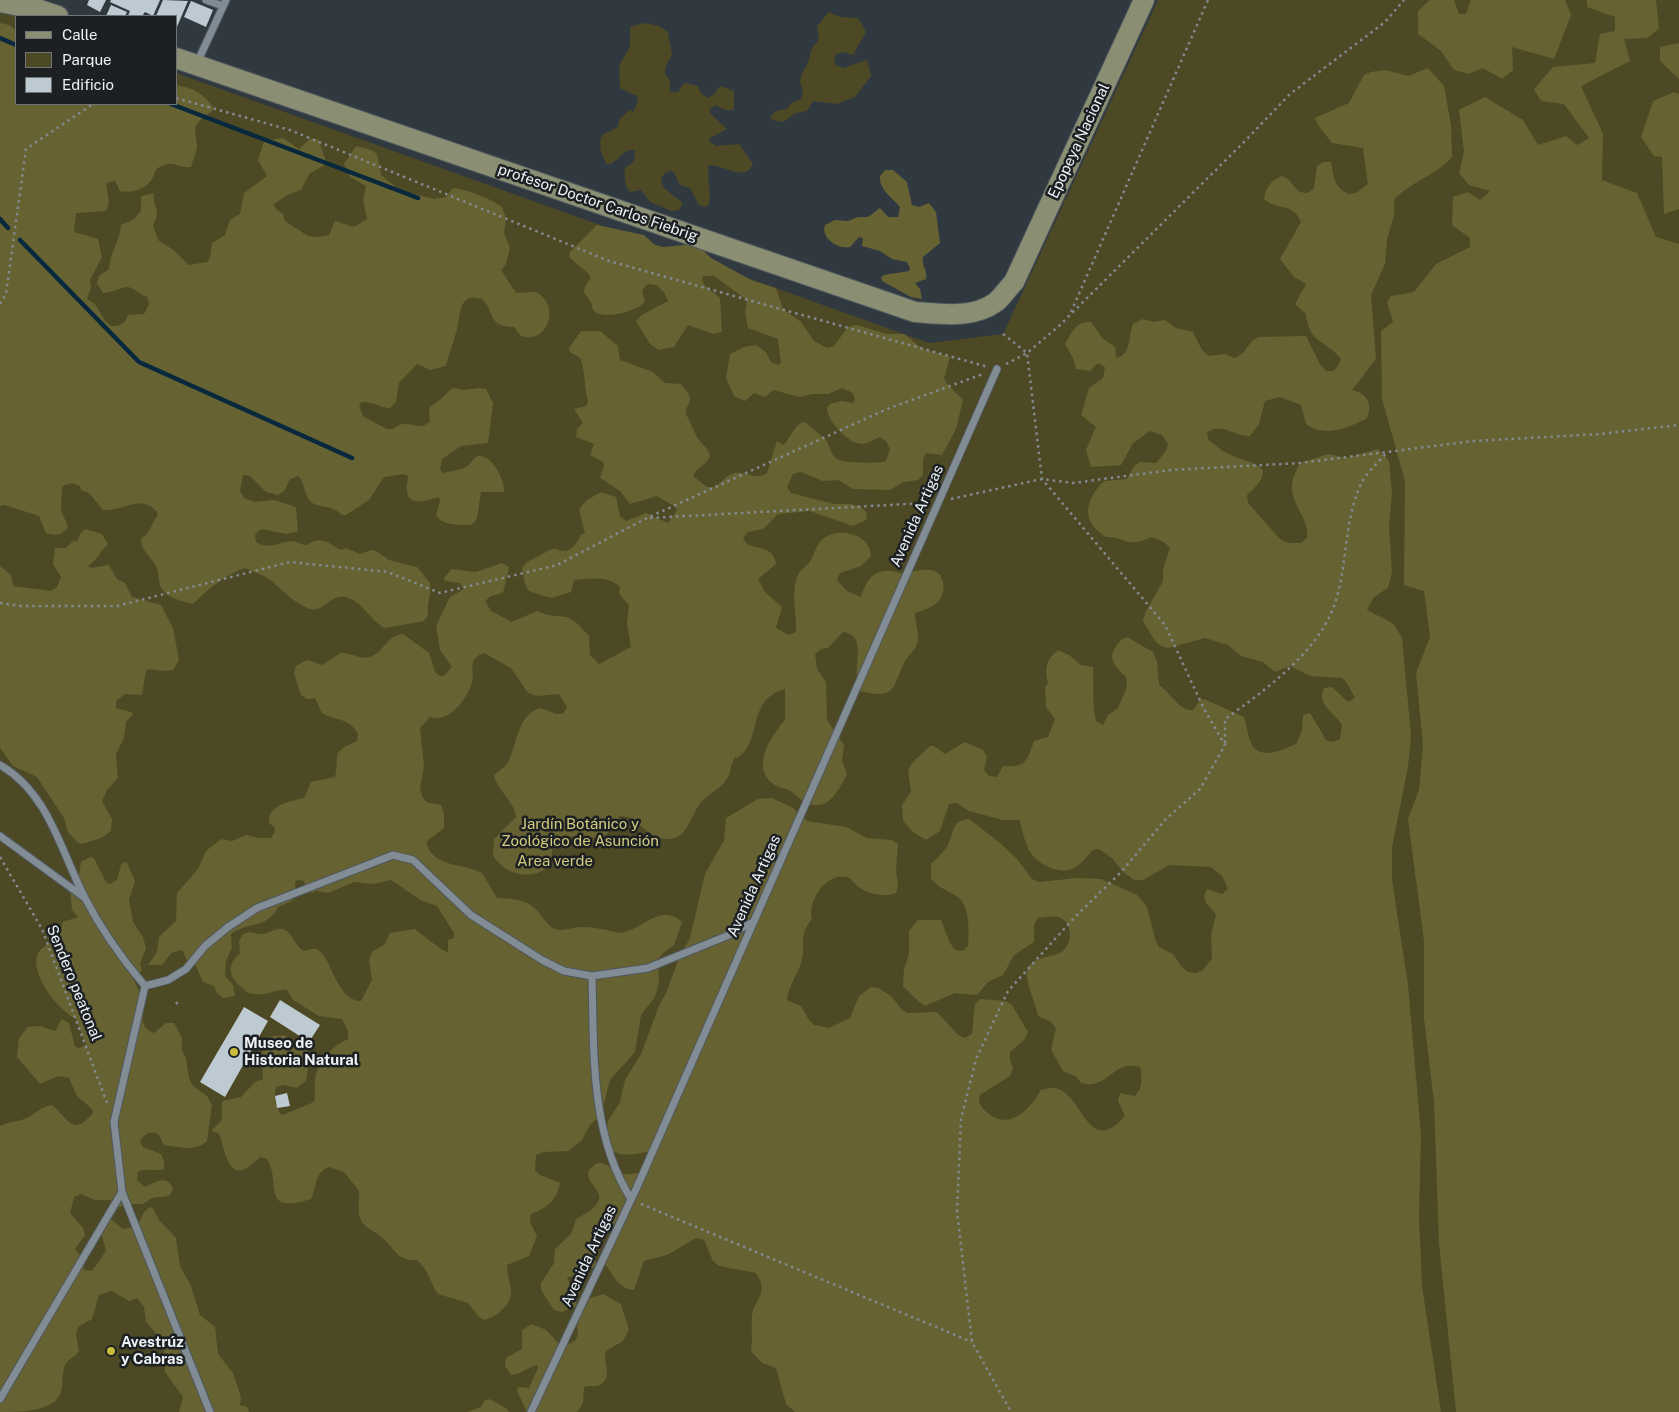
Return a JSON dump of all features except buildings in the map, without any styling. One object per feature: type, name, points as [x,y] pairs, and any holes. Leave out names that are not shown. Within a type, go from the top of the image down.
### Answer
[{"type":"street","points":[[16,0],[55,15]]},
{"type":"street","name":"Epopeya Nacional","points":[[1014,282],[1144,0]]},
{"type":"street","points":[[0,2],[37,9]]},
{"type":"street","name":"profesor Doctor Carlos Fiebrig","points":[[178,59],[915,312],[946,315],[973,313],[996,302],[1014,282]]},
{"type":"lane","points":[[196,65],[225,3],[206,0]]},
{"type":"lane","name":"Avenida Artigas","points":[[531,1412],[631,1200],[997,369]]},
{"type":"lane","points":[[0,765],[35,797],[54,826],[85,899],[128,967],[145,986]]},
{"type":"lane","points":[[0,836],[85,899]]},
{"type":"lane","points":[[145,986],[168,980],[186,969],[205,946],[228,927],[257,908],[393,855],[413,860],[471,915],[542,960],[564,971],[592,976],[648,968],[729,935],[753,922]]},
{"type":"lane","points":[[592,976],[595,1073],[603,1129],[618,1179],[631,1200]]},
{"type":"lane","points":[[145,986],[114,1122],[122,1192],[210,1412]]},
{"type":"lane","points":[[0,1399],[122,1192]]},
{"type":"path","points":[[1070,314],[1208,0]]},
{"type":"path","points":[[0,603],[22,606],[117,606],[290,562],[388,572],[440,594],[557,565],[647,518],[888,409],[997,369],[1027,353],[1070,314],[1290,94],[1385,22],[1404,0]]},
{"type":"path","points":[[178,99],[290,130],[609,261],[997,369]]},
{"type":"path","points":[[0,304],[6,294],[26,149],[92,105]]},
{"type":"path","points":[[1003,334],[1027,353],[1042,479],[1164,625],[1204,709],[1225,745]]},
{"type":"path","points":[[647,518],[938,502],[1042,479],[1072,483],[1171,470],[1300,463],[1473,441],[1601,434],[1679,425]]},
{"type":"path","points":[[1011,1412],[972,1342],[957,1212],[961,1119],[976,1059],[1008,991],[1074,918],[1122,871],[1165,820],[1200,789],[1225,745],[1225,719],[1256,697],[1320,634],[1334,608],[1345,571],[1350,520],[1361,483],[1387,452]]},
{"type":"path","name":"Sendero peatonal","points":[[0,857],[42,929],[114,1122]]},
{"type":"path","points":[[176,1002],[180,1007]]},
{"type":"path","points":[[631,1200],[972,1342]]},
{"type":"green space","name":"Jardín Botánico y Zoológico de Asunción","points":[[1158,0],[1679,0],[1679,1412],[0,1412],[0,10],[15,15],[15,105],[178,105],[178,74],[929,343],[1003,334]]},
{"type":"green space","points":[[1430,0],[1454,0],[1459,14],[1466,14],[1471,0],[1565,0],[1571,15],[1554,59],[1512,47],[1513,70],[1502,79],[1483,68],[1469,74],[1454,70],[1441,51],[1418,34],[1418,11]]},
{"type":"green space","points":[[1587,0],[1656,0],[1659,29],[1647,38],[1624,39],[1630,61],[1581,86],[1603,134],[1602,180],[1637,193],[1656,237],[1679,244],[1679,1412],[1456,1412],[1439,1243],[1434,1102],[1424,1018],[1424,941],[1408,819],[1419,790],[1423,746],[1416,673],[1430,637],[1424,591],[1404,585],[1405,481],[1382,399],[1381,331],[1393,322],[1387,302],[1391,296],[1414,292],[1436,264],[1470,247],[1470,238],[1452,225],[1453,197],[1468,192],[1480,200],[1490,191],[1469,185],[1459,173],[1464,152],[1459,110],[1485,97],[1523,120],[1538,145],[1566,136],[1577,145],[1589,138],[1564,104],[1541,101],[1534,89],[1553,67],[1595,63],[1600,34],[1615,31],[1615,17],[1587,7]]},
{"type":"green space","points":[[829,12],[840,17],[858,18],[866,32],[853,55],[842,52],[836,55],[834,58],[836,65],[843,68],[867,60],[871,76],[855,97],[837,104],[813,101],[807,111],[796,113],[783,122],[772,120],[771,116],[776,111],[787,109],[791,103],[801,99],[803,90],[800,83],[802,73],[808,63],[812,48],[819,40],[817,26]]},
{"type":"green space","points":[[0,23],[9,25],[15,29],[15,105],[178,105],[178,86],[197,92],[213,107],[212,111],[199,121],[195,127],[197,148],[191,167],[171,164],[164,165],[156,170],[146,186],[133,191],[120,191],[115,181],[106,183],[109,203],[106,211],[76,213],[74,232],[98,239],[102,257],[90,280],[91,288],[87,299],[95,304],[105,321],[111,326],[122,324],[128,315],[144,314],[149,304],[147,297],[128,287],[103,293],[97,283],[99,276],[109,269],[121,225],[134,219],[141,211],[141,196],[154,193],[157,215],[153,225],[158,240],[175,251],[188,265],[207,262],[210,258],[212,243],[225,235],[230,220],[240,214],[244,193],[267,176],[258,160],[264,141],[283,138],[299,149],[310,139],[318,139],[327,164],[310,173],[301,190],[287,195],[274,204],[275,208],[283,214],[285,221],[308,236],[329,235],[335,221],[354,227],[367,219],[363,200],[366,186],[350,177],[344,164],[356,146],[371,150],[377,154],[381,175],[401,191],[434,199],[446,197],[453,188],[471,192],[502,207],[506,218],[504,233],[510,248],[506,264],[501,270],[516,293],[536,292],[544,298],[550,314],[544,330],[538,335],[530,337],[521,336],[514,327],[505,326],[495,321],[482,299],[469,298],[465,301],[460,311],[457,329],[446,366],[430,370],[417,364],[399,383],[396,402],[390,408],[366,402],[362,402],[359,405],[363,416],[386,429],[392,429],[403,424],[423,426],[430,422],[430,408],[453,388],[464,390],[486,389],[493,403],[488,443],[461,446],[442,459],[440,470],[443,473],[462,469],[468,466],[476,457],[483,456],[497,469],[503,482],[504,492],[481,492],[477,519],[471,525],[457,525],[443,522],[436,516],[440,501],[439,497],[426,501],[412,500],[407,490],[408,476],[404,474],[384,477],[369,500],[346,515],[310,501],[298,476],[290,479],[285,490],[278,495],[266,492],[250,476],[243,475],[240,491],[244,498],[255,502],[274,500],[296,507],[298,531],[287,534],[261,529],[255,534],[256,542],[265,546],[291,541],[307,545],[321,540],[341,550],[346,548],[360,554],[371,550],[376,551],[389,560],[417,567],[430,583],[428,615],[424,621],[385,628],[356,602],[345,597],[335,598],[317,609],[307,608],[293,600],[270,580],[245,568],[217,583],[193,604],[188,603],[165,593],[160,585],[156,566],[142,547],[141,539],[147,534],[158,514],[146,504],[132,504],[103,510],[89,493],[81,490],[80,486],[68,484],[62,487],[61,511],[68,526],[64,532],[56,535],[46,533],[39,516],[5,505],[0,506]]},
{"type":"green space","points":[[644,23],[659,26],[668,32],[672,55],[666,66],[665,74],[670,80],[670,92],[678,92],[684,83],[698,86],[701,93],[707,98],[713,95],[720,86],[734,91],[734,110],[725,110],[715,105],[710,109],[710,113],[727,129],[710,138],[709,141],[716,146],[739,144],[753,164],[749,170],[744,172],[708,166],[710,200],[707,207],[699,205],[690,188],[680,185],[673,171],[663,175],[661,182],[665,189],[683,203],[679,210],[672,211],[650,202],[641,190],[630,192],[625,181],[625,168],[634,161],[635,150],[628,150],[611,164],[607,164],[603,157],[600,146],[602,135],[618,127],[619,120],[630,109],[633,113],[638,100],[637,96],[620,88],[619,66],[630,46],[630,27]]},
{"type":"green space","points":[[1679,43],[1679,79],[1660,61],[1660,47]]},
{"type":"green space","points":[[1428,68],[1444,86],[1451,125],[1452,157],[1446,164],[1408,188],[1394,200],[1394,216],[1387,239],[1385,264],[1371,295],[1376,359],[1352,390],[1357,391],[1367,399],[1369,413],[1367,418],[1345,428],[1328,431],[1321,430],[1306,424],[1301,405],[1280,397],[1265,401],[1259,424],[1250,436],[1218,428],[1207,432],[1208,439],[1219,449],[1259,466],[1263,471],[1263,477],[1247,495],[1248,503],[1280,539],[1288,543],[1301,543],[1307,538],[1306,524],[1292,493],[1293,480],[1300,463],[1328,454],[1346,458],[1378,449],[1389,461],[1392,493],[1389,524],[1392,572],[1388,588],[1374,597],[1367,610],[1394,624],[1402,638],[1411,735],[1408,767],[1392,847],[1392,880],[1408,985],[1421,1135],[1419,1216],[1422,1286],[1441,1412],[795,1412],[786,1404],[776,1368],[762,1363],[751,1351],[753,1310],[760,1296],[762,1286],[756,1273],[719,1266],[713,1261],[704,1240],[696,1238],[667,1255],[644,1261],[634,1290],[628,1289],[616,1280],[603,1261],[618,1230],[615,1223],[595,1236],[592,1243],[596,1266],[567,1278],[577,1299],[576,1306],[562,1312],[554,1310],[541,1290],[541,1283],[554,1263],[555,1249],[571,1234],[576,1219],[597,1203],[598,1192],[588,1176],[589,1170],[598,1163],[601,1163],[623,1174],[644,1171],[650,1151],[626,1154],[612,1151],[607,1128],[608,1121],[620,1102],[625,1080],[641,1054],[679,958],[690,938],[705,874],[724,840],[726,818],[758,799],[772,798],[793,808],[807,821],[846,827],[867,838],[892,840],[898,844],[896,870],[898,885],[896,893],[882,895],[872,893],[857,886],[847,877],[840,877],[826,883],[816,896],[811,912],[812,919],[805,930],[801,964],[789,989],[787,1000],[801,1006],[814,1025],[829,1028],[850,1018],[859,996],[871,987],[879,988],[892,997],[902,1010],[908,1013],[937,1012],[958,1035],[965,1038],[972,1034],[975,1004],[980,999],[1005,1001],[1012,1005],[1028,1032],[1025,1039],[1010,1052],[1013,1068],[1010,1076],[980,1095],[979,1103],[987,1113],[1004,1120],[1013,1118],[1028,1108],[1041,1090],[1056,1088],[1065,1093],[1094,1128],[1103,1130],[1113,1127],[1125,1116],[1118,1101],[1120,1093],[1135,1096],[1141,1082],[1140,1067],[1123,1067],[1098,1083],[1081,1083],[1077,1077],[1063,1071],[1051,1050],[1056,1028],[1051,1022],[1038,1016],[1027,971],[1029,966],[1037,960],[1059,953],[1066,948],[1070,934],[1068,925],[1061,918],[1052,916],[1038,918],[1034,925],[1034,942],[1014,955],[1003,975],[988,982],[977,995],[955,993],[925,1006],[903,986],[904,969],[909,954],[909,931],[918,920],[941,920],[950,943],[955,950],[963,951],[968,946],[968,920],[965,907],[958,897],[941,888],[931,879],[931,864],[946,848],[956,824],[969,819],[999,842],[1017,859],[1032,879],[1039,882],[1077,878],[1101,879],[1137,895],[1147,907],[1155,939],[1159,947],[1173,954],[1181,966],[1188,972],[1196,973],[1203,970],[1212,958],[1211,935],[1216,914],[1206,903],[1204,896],[1207,889],[1222,894],[1228,889],[1222,876],[1211,867],[1170,865],[1143,880],[1134,880],[1122,871],[1112,858],[1099,849],[1093,850],[1083,861],[1070,870],[1056,870],[1043,864],[1032,855],[1019,820],[1003,820],[969,811],[957,803],[949,804],[940,831],[926,840],[913,832],[903,821],[902,805],[911,792],[908,770],[912,763],[930,746],[934,746],[945,754],[965,742],[983,750],[987,757],[984,770],[989,776],[997,777],[1003,766],[1017,766],[1024,762],[1034,741],[1048,737],[1055,719],[1046,707],[1045,687],[1048,684],[1046,673],[1048,661],[1058,650],[1069,655],[1081,665],[1093,667],[1096,721],[1103,725],[1108,715],[1118,708],[1127,687],[1126,677],[1116,666],[1112,654],[1119,642],[1127,637],[1153,652],[1157,661],[1159,685],[1179,705],[1188,710],[1193,710],[1200,700],[1204,699],[1244,717],[1250,741],[1259,751],[1271,753],[1296,744],[1302,730],[1303,715],[1310,713],[1326,740],[1333,742],[1340,739],[1342,725],[1327,708],[1322,699],[1322,694],[1324,688],[1332,687],[1348,702],[1355,698],[1342,678],[1310,676],[1290,666],[1275,672],[1263,662],[1241,656],[1228,645],[1205,638],[1168,648],[1161,646],[1155,641],[1143,621],[1145,613],[1163,581],[1163,570],[1170,548],[1164,542],[1151,537],[1131,542],[1106,537],[1092,524],[1088,510],[1089,503],[1104,481],[1127,479],[1134,466],[1140,462],[1156,463],[1166,451],[1168,444],[1162,435],[1150,431],[1133,443],[1121,465],[1091,467],[1086,450],[1096,427],[1081,415],[1089,388],[1103,378],[1105,367],[1098,363],[1090,371],[1076,369],[1073,358],[1065,344],[1078,325],[1091,322],[1103,339],[1115,347],[1116,358],[1125,353],[1127,349],[1133,324],[1143,319],[1154,322],[1165,320],[1176,328],[1193,332],[1202,350],[1209,356],[1225,354],[1235,358],[1243,353],[1252,341],[1259,337],[1306,336],[1320,364],[1326,371],[1333,371],[1341,359],[1314,336],[1308,324],[1306,314],[1295,304],[1306,284],[1294,277],[1280,259],[1301,222],[1294,212],[1269,203],[1264,199],[1266,191],[1274,180],[1282,176],[1289,180],[1299,192],[1308,193],[1314,188],[1317,166],[1323,162],[1331,162],[1334,177],[1340,189],[1344,192],[1349,194],[1356,193],[1368,184],[1363,148],[1332,143],[1315,118],[1349,103],[1364,75],[1385,70],[1408,76]]},
{"type":"green space","points":[[1674,92],[1679,94],[1679,209],[1664,214],[1662,157],[1654,156],[1641,137],[1653,101]]},
{"type":"green space","points":[[885,170],[893,170],[907,182],[912,205],[919,207],[929,203],[936,212],[940,243],[923,257],[926,279],[915,283],[920,289],[922,299],[911,297],[882,281],[881,277],[884,275],[909,271],[910,268],[907,262],[892,259],[880,251],[862,246],[863,238],[859,237],[850,247],[841,247],[832,242],[825,234],[825,225],[835,220],[848,221],[858,217],[868,217],[880,208],[888,217],[898,217],[900,207],[887,193],[880,181],[880,176]]},
{"type":"green space","points":[[597,225],[644,235],[655,245],[663,247],[694,244],[700,247],[711,258],[753,281],[776,288],[783,309],[801,322],[814,341],[827,348],[834,346],[848,327],[856,325],[887,334],[904,334],[921,348],[950,357],[944,378],[947,384],[963,400],[956,429],[942,455],[926,453],[923,459],[923,475],[918,480],[903,482],[890,490],[853,489],[838,480],[823,481],[801,472],[793,474],[787,487],[791,493],[834,504],[851,504],[861,507],[867,513],[866,520],[853,526],[810,511],[778,514],[763,529],[748,532],[743,538],[747,544],[766,550],[775,559],[776,564],[758,579],[765,592],[782,607],[776,628],[789,635],[796,632],[794,589],[798,575],[808,564],[821,541],[831,534],[846,533],[854,535],[866,543],[870,549],[871,556],[861,566],[840,573],[837,580],[847,591],[861,597],[873,575],[883,571],[904,573],[924,569],[936,571],[942,578],[944,587],[942,597],[937,603],[915,613],[918,634],[917,644],[906,660],[891,690],[887,693],[880,694],[860,691],[857,674],[858,647],[856,640],[851,635],[843,632],[828,648],[821,649],[815,654],[817,669],[826,682],[827,720],[844,745],[842,760],[847,774],[840,788],[830,800],[818,805],[811,805],[791,791],[773,784],[766,777],[763,769],[763,760],[769,742],[785,720],[785,689],[773,694],[764,702],[745,752],[736,759],[736,756],[728,777],[702,801],[687,827],[677,837],[669,839],[653,836],[636,822],[620,816],[607,834],[601,838],[558,836],[553,841],[551,864],[537,873],[529,875],[520,874],[504,868],[493,855],[494,839],[516,817],[515,811],[498,786],[494,775],[509,761],[523,721],[533,711],[541,708],[556,714],[563,714],[567,707],[559,694],[537,696],[528,693],[511,668],[484,653],[477,656],[474,661],[472,683],[466,696],[456,709],[443,717],[430,717],[420,728],[424,766],[420,789],[426,802],[441,805],[444,813],[444,828],[426,842],[435,856],[449,864],[482,873],[497,898],[527,903],[555,929],[585,927],[623,932],[656,917],[665,915],[673,916],[682,922],[674,945],[662,954],[658,960],[659,983],[655,997],[641,1015],[635,1052],[610,1080],[601,1115],[590,1125],[582,1140],[568,1151],[544,1152],[536,1155],[535,1170],[540,1175],[560,1183],[558,1190],[550,1203],[531,1214],[530,1222],[537,1236],[529,1256],[507,1265],[511,1289],[510,1299],[496,1315],[484,1320],[478,1316],[468,1303],[438,1294],[424,1268],[417,1260],[410,1260],[400,1256],[385,1240],[363,1224],[359,1215],[359,1191],[344,1172],[329,1167],[318,1177],[311,1199],[295,1203],[284,1203],[278,1200],[275,1194],[271,1168],[267,1159],[260,1157],[250,1166],[242,1170],[236,1170],[228,1160],[219,1133],[211,1131],[222,1120],[222,1101],[241,1097],[255,1082],[263,1079],[262,1043],[272,1036],[284,1035],[306,1048],[310,1055],[306,1081],[297,1088],[283,1085],[276,1087],[275,1102],[282,1115],[314,1102],[315,1078],[320,1065],[327,1054],[348,1039],[348,1031],[342,1019],[319,1016],[293,1000],[287,990],[255,994],[247,992],[236,982],[231,974],[231,966],[240,953],[239,941],[243,934],[250,932],[264,934],[283,929],[304,951],[314,949],[321,952],[345,993],[352,999],[361,1001],[372,980],[369,960],[372,952],[385,944],[390,933],[415,929],[448,952],[448,940],[454,938],[454,933],[437,906],[422,901],[391,880],[373,884],[354,882],[328,893],[316,891],[312,893],[306,889],[304,881],[297,880],[295,883],[296,894],[292,901],[278,907],[263,922],[231,934],[232,948],[226,961],[225,976],[233,985],[235,996],[223,998],[217,993],[214,986],[203,982],[194,962],[187,960],[182,950],[171,953],[162,965],[148,965],[157,952],[159,937],[176,921],[177,893],[198,869],[206,851],[221,839],[232,841],[247,835],[258,838],[271,838],[275,832],[275,828],[269,823],[269,817],[272,812],[281,805],[304,798],[311,782],[335,777],[337,755],[342,749],[357,741],[358,734],[350,725],[322,713],[315,698],[307,699],[301,695],[294,673],[296,666],[307,660],[322,665],[341,653],[360,657],[372,656],[394,637],[403,634],[429,653],[435,672],[440,676],[444,676],[452,667],[440,650],[436,626],[450,597],[464,589],[460,583],[445,581],[444,578],[452,569],[476,572],[502,563],[509,567],[503,593],[491,596],[485,601],[491,611],[512,622],[537,611],[547,615],[567,617],[578,624],[589,636],[590,655],[599,664],[631,647],[627,624],[629,605],[619,594],[620,587],[615,583],[604,579],[574,580],[571,592],[551,598],[529,591],[525,584],[522,568],[527,562],[552,549],[570,550],[581,534],[585,534],[579,509],[587,500],[601,492],[616,497],[620,516],[626,521],[646,513],[668,523],[677,510],[674,506],[657,496],[630,504],[620,491],[600,478],[604,466],[603,462],[590,455],[594,444],[576,437],[577,429],[583,423],[574,409],[586,406],[588,402],[580,358],[570,352],[569,348],[581,331],[600,331],[618,346],[620,360],[653,372],[665,383],[681,384],[687,391],[690,400],[686,411],[687,416],[697,437],[710,456],[696,470],[693,476],[707,487],[715,487],[735,473],[759,476],[767,473],[777,441],[783,445],[794,429],[804,422],[825,439],[837,459],[861,463],[886,461],[890,449],[886,441],[880,437],[864,444],[856,443],[839,431],[830,419],[827,408],[830,404],[841,401],[853,403],[855,400],[853,393],[842,388],[828,394],[812,394],[800,397],[773,390],[765,397],[754,393],[745,401],[734,396],[726,378],[730,354],[744,347],[756,345],[766,352],[771,362],[778,365],[781,363],[778,339],[748,328],[745,312],[747,300],[714,276],[703,276],[702,279],[705,286],[720,298],[722,332],[714,334],[688,325],[674,347],[659,350],[650,344],[636,321],[642,315],[668,301],[664,292],[656,285],[648,284],[642,290],[645,301],[628,311],[620,314],[604,315],[594,311],[584,292],[590,275],[569,257],[570,252]]},
{"type":"green space","points":[[85,529],[102,534],[108,544],[88,566],[91,568],[109,565],[117,579],[125,583],[132,597],[161,605],[173,628],[179,660],[173,670],[149,669],[146,671],[142,695],[125,694],[116,701],[116,708],[134,713],[126,722],[124,738],[116,754],[118,778],[107,790],[102,801],[112,819],[111,831],[101,838],[82,844],[77,842],[68,832],[64,818],[37,777],[13,766],[0,748],[0,566],[11,575],[13,586],[51,591],[57,587],[61,577],[53,564],[55,548],[66,548],[74,540],[77,542],[80,534]]},
{"type":"green space","points":[[90,857],[94,858],[106,882],[110,884],[117,880],[121,865],[124,862],[127,863],[135,881],[129,900],[133,922],[143,937],[146,948],[140,964],[142,970],[134,979],[143,1003],[143,1022],[148,1030],[154,1033],[166,1023],[174,1023],[182,1038],[182,1051],[186,1058],[189,1078],[193,1086],[207,1096],[212,1105],[207,1141],[198,1147],[187,1148],[164,1145],[159,1135],[154,1133],[146,1134],[140,1141],[143,1147],[161,1154],[164,1161],[164,1169],[138,1172],[137,1180],[145,1187],[161,1180],[168,1182],[173,1189],[169,1196],[152,1198],[143,1204],[130,1204],[119,1207],[110,1200],[95,1200],[81,1194],[74,1197],[70,1213],[83,1228],[85,1235],[75,1249],[82,1258],[84,1270],[92,1271],[106,1251],[101,1232],[108,1217],[123,1229],[137,1226],[144,1212],[150,1207],[153,1208],[159,1220],[176,1238],[180,1266],[191,1286],[200,1315],[215,1327],[218,1354],[233,1373],[241,1397],[240,1405],[247,1407],[249,1412],[179,1412],[183,1397],[165,1372],[163,1341],[146,1322],[144,1307],[137,1298],[129,1301],[112,1291],[99,1295],[92,1319],[78,1327],[76,1334],[79,1351],[65,1365],[61,1392],[57,1399],[52,1404],[36,1410],[0,1412],[0,1126],[27,1118],[42,1108],[52,1105],[71,1124],[76,1125],[86,1120],[93,1113],[92,1109],[77,1096],[69,1078],[58,1076],[40,1084],[17,1057],[19,1038],[28,1027],[40,1026],[55,1031],[62,1019],[69,1023],[75,1047],[79,1048],[86,1045],[76,1019],[62,1009],[48,992],[42,983],[36,964],[40,950],[60,936],[63,922],[78,917],[72,910],[70,887],[79,874],[81,862]]},
{"type":"green space","points":[[603,1294],[621,1304],[629,1330],[623,1341],[606,1351],[606,1378],[598,1386],[584,1387],[583,1403],[577,1412],[527,1412],[517,1391],[518,1387],[529,1388],[538,1368],[537,1365],[518,1374],[511,1375],[505,1366],[506,1358],[522,1349],[522,1330],[532,1324],[546,1330],[560,1345],[574,1342],[578,1335],[578,1315],[585,1300]]},
{"type":"green space","points":[[489,1399],[506,1408],[509,1412],[467,1412],[481,1407],[485,1400]]},
{"type":"waterway","points":[[0,38],[15,45]]},
{"type":"waterway","points":[[174,105],[418,198]]},
{"type":"waterway","points":[[0,219],[8,228]]},
{"type":"waterway","points":[[20,240],[139,362],[352,458]]},
{"type":"place","name":"Museo de Historia Natural","points":[[234,1052]]},
{"type":"place","name":"Avestrúz y Cabras","points":[[111,1351]]},
{"type":"park label","name":"Area verde","points":[[555,861]]}]
